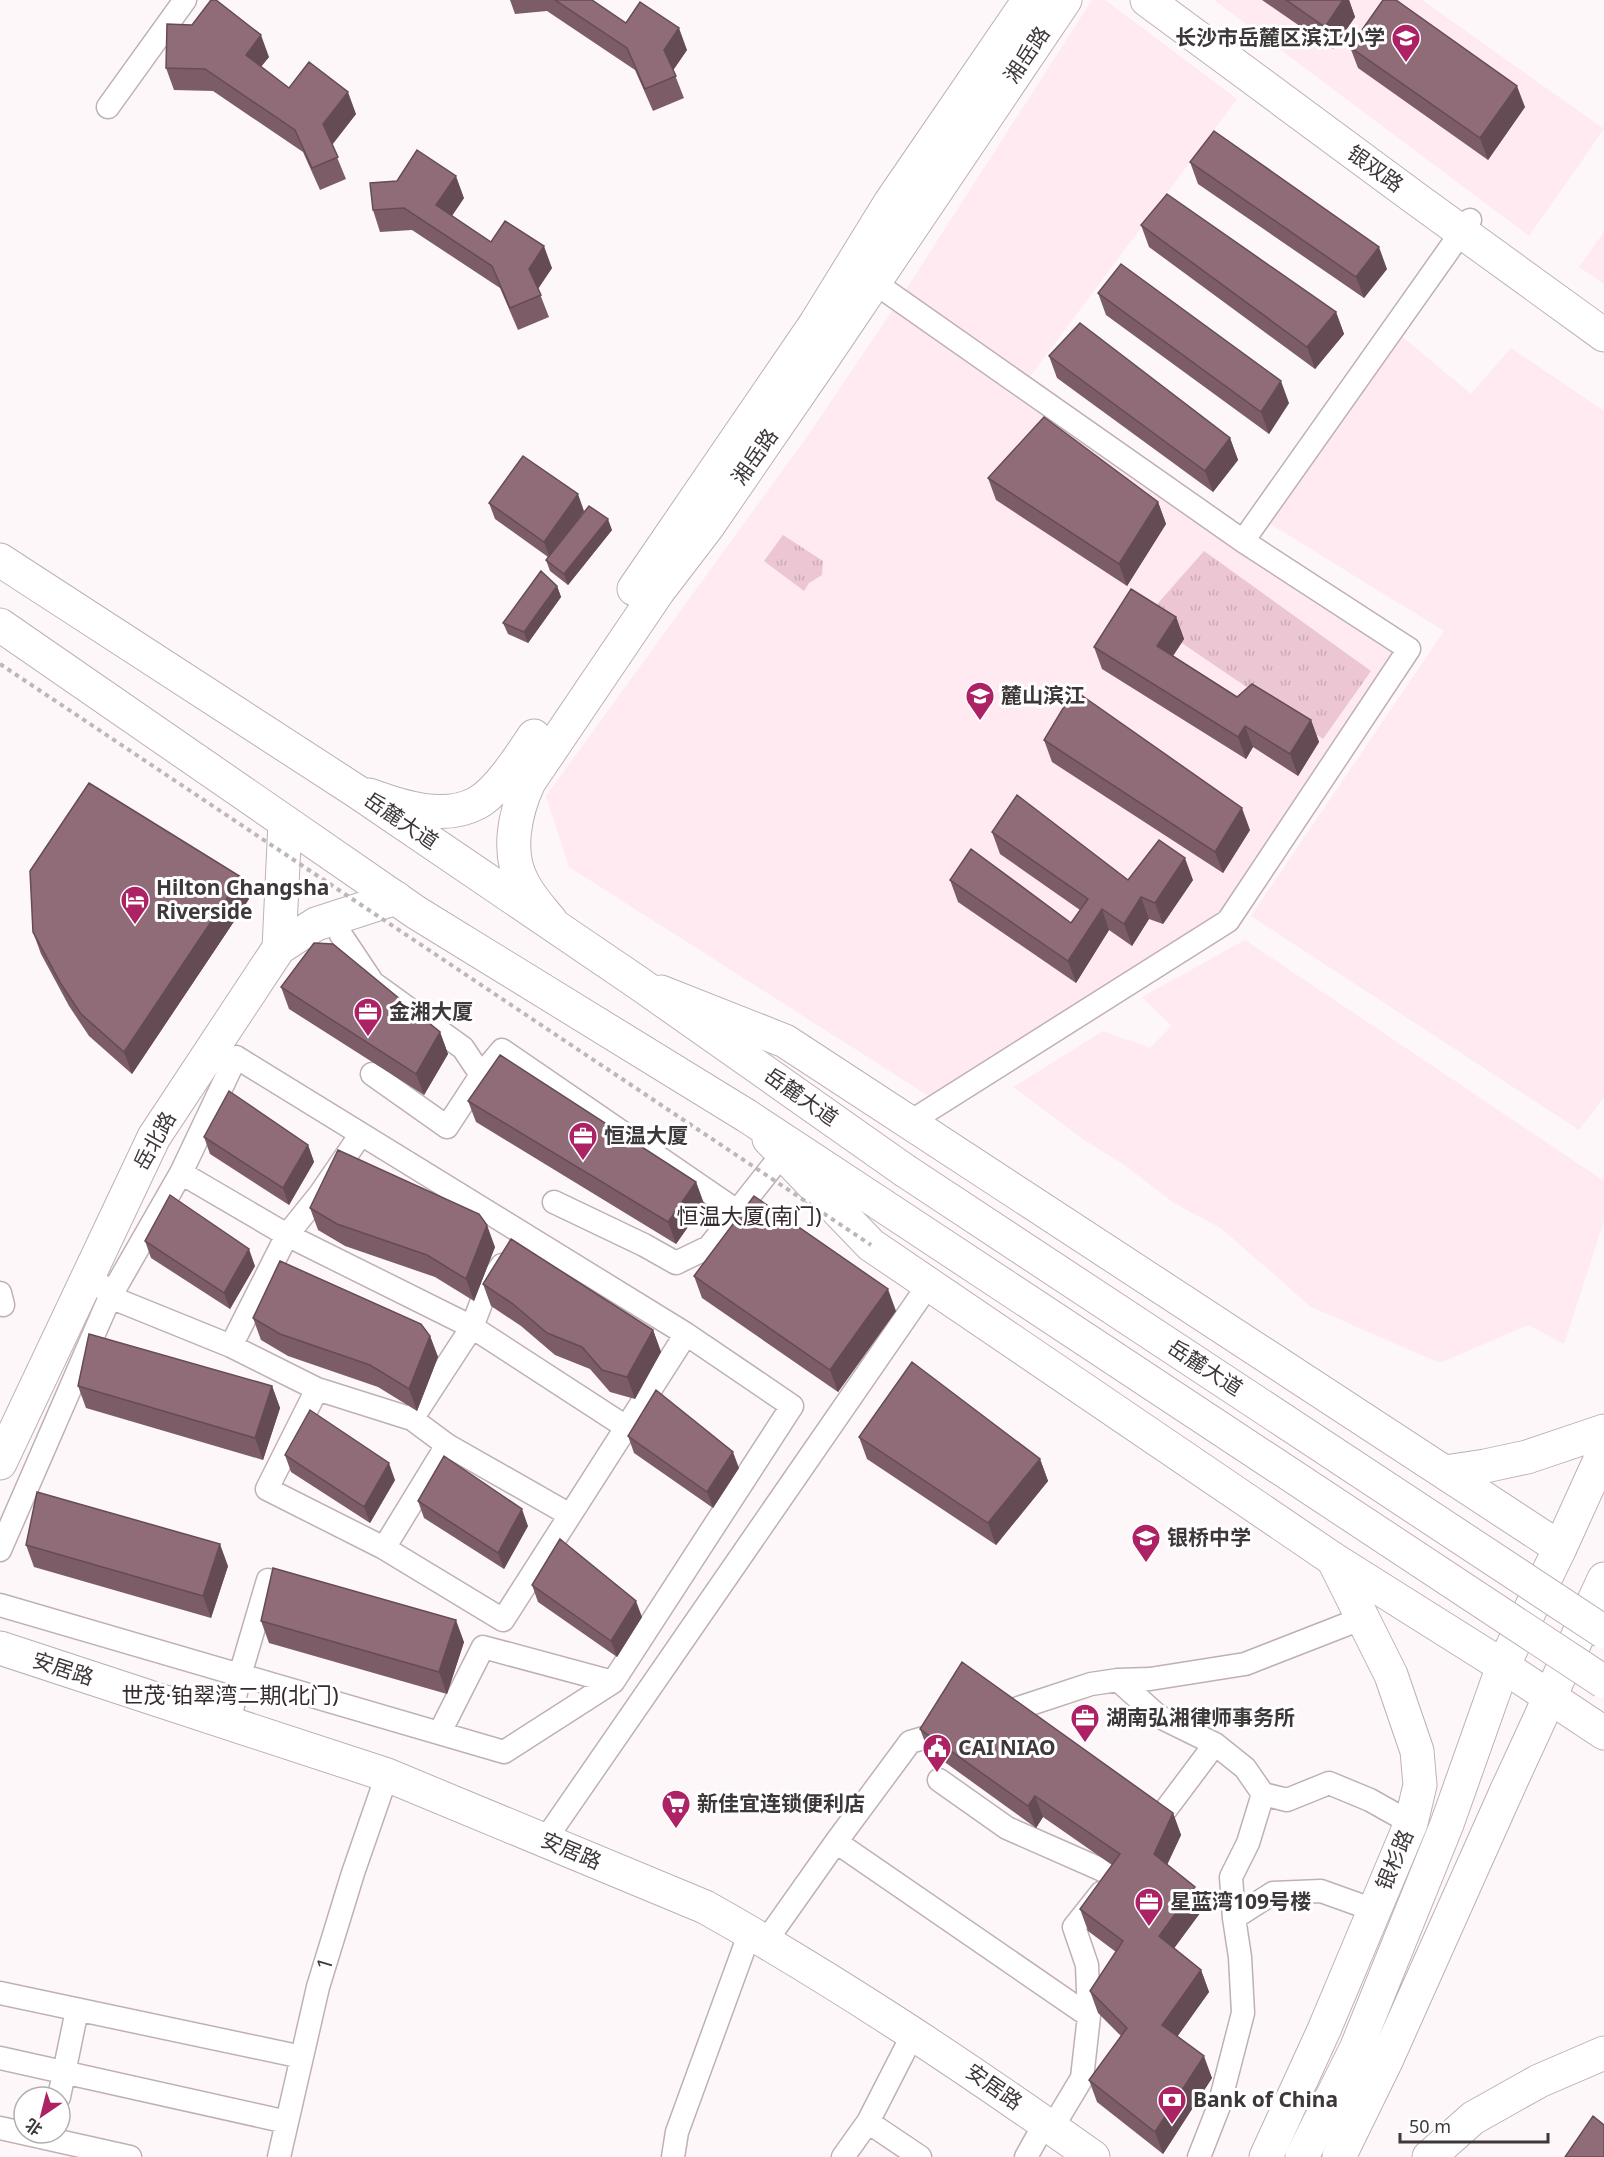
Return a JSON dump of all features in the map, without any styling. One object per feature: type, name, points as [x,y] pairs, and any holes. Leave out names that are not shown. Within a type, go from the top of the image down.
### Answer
[{"type":"main road","name":"湘岳路","points":[[356,791],[413,809],[438,812],[456,810],[478,803],[499,782],[515,763],[816,323],[890,203],[1029,0]]},
{"type":"main road","name":"湘岳路","points":[[553,925],[522,882],[515,859],[514,838],[520,801],[529,782],[659,590],[708,526],[875,283],[1065,0]]},
{"type":"main road","name":"银双路","points":[[1147,0],[1466,225],[1604,313]]},
{"type":"main road","name":"银双路","points":[[1173,0],[1466,225],[1604,335]]},
{"type":"main road","name":"岳麓大道","points":[[0,560],[356,791],[637,982],[904,1170],[1604,1632]]},
{"type":"main road","name":"岳麓大道","points":[[0,625],[417,913],[747,1116],[1604,1682]]},
{"type":"main road","points":[[279,948],[285,822]]},
{"type":"main road","name":"岳北路","points":[[0,1463],[154,1137],[279,948],[316,924],[396,898]]},
{"type":"main road","points":[[637,982],[785,1041],[1604,1578],[1386,2061],[1339,2157]]},
{"type":"main road","points":[[747,1116],[871,1245],[1333,1559],[1503,1666],[1604,1733]]},
{"type":"main road","points":[[1445,1472],[1527,1456],[1604,1431]]},
{"type":"main road","name":"银杉路","points":[[1302,2157],[1356,2049],[1446,1824],[1503,1666],[1604,1451]]},
{"type":"main road","name":"银杉路","points":[[1266,2157],[1324,2030],[1411,1823],[1420,1785],[1417,1751],[1391,1675],[1333,1559]]},
{"type":"main road","name":"安居路","points":[[0,1648],[387,1775],[705,1907],[758,1936],[968,2068],[1093,2157]]},
{"type":"main road","points":[[1429,2157],[1473,2118],[1539,2081],[1604,2053]]},
{"type":"street","points":[[108,107],[184,0]]},
{"type":"street","points":[[1243,541],[1466,225]]},
{"type":"street","points":[[875,283],[1243,541],[1409,649],[1228,921],[910,1122]]},
{"type":"street","points":[[340,935],[373,983],[463,1048],[482,1075]]},
{"type":"street","points":[[372,1074],[447,1127],[502,1050],[737,1211]]},
{"type":"street","points":[[0,1550],[110,1297],[181,1173],[236,1058],[686,1334],[792,1407],[613,1682],[504,1752],[0,1605]]},
{"type":"street","points":[[231,1346],[286,1235],[320,1194],[362,1134]]},
{"type":"street","points":[[554,1202],[676,1263],[709,1247],[783,1153]]},
{"type":"street","points":[[181,1173],[286,1235],[472,1327],[626,1427]]},
{"type":"street","points":[[412,1419],[472,1327],[488,1285],[524,1235]]},
{"type":"street","points":[[91,1271],[110,1297],[231,1346],[316,1389],[412,1419],[447,1445],[570,1515]]},
{"type":"street","points":[[545,1840],[929,1284]]},
{"type":"street","points":[[0,1293],[3,1305],[0,1304]]},
{"type":"street","points":[[316,1389],[267,1489],[384,1548],[502,1620],[686,1334]]},
{"type":"street","points":[[384,1548],[447,1445]]},
{"type":"street","points":[[229,1723],[240,1675],[268,1580]]},
{"type":"street","points":[[673,2157],[677,2132],[758,1936],[836,1842],[910,1742],[1091,1684],[1150,1679],[1245,1664],[1363,1618]]},
{"type":"street","points":[[442,1728],[483,1647],[613,1682]]},
{"type":"street","points":[[1118,1680],[1158,1716],[1215,1744],[1245,1768],[1263,1794],[1287,1800],[1329,1783],[1370,1800],[1411,1823]]},
{"type":"street","points":[[1026,2157],[1082,2078],[1089,2016],[1087,1965],[1074,1927],[1116,1876],[1215,1744]]},
{"type":"street","name":"1","points":[[279,2157],[318,1987],[353,1873],[387,1775]]},
{"type":"street","points":[[939,1780],[1007,1828],[1116,1876]]},
{"type":"street","points":[[1199,2157],[1220,2106],[1243,2013],[1240,1957],[1231,1876],[1248,1843],[1263,1794]]},
{"type":"street","points":[[836,1842],[1089,2016]]},
{"type":"street","points":[[1234,1918],[1273,1893],[1321,1891],[1374,1910]]},
{"type":"street","points":[[0,1993],[302,2058]]},
{"type":"street","points":[[62,2085],[77,2010]]},
{"type":"street","points":[[843,2157],[868,2122],[913,2034]]},
{"type":"street","points":[[0,2058],[287,2122]]},
{"type":"street","points":[[868,2122],[920,2157]]},
{"type":"street","points":[[61,2145],[130,2157]]},
{"type":"path","points":[[0,664],[871,1245]]},
{"type":"shaded area","name":"麓山滨江","points":[[1092,0],[1105,0],[1237,99],[1023,386],[1409,649],[1228,921],[932,1098],[569,867],[546,796],[809,434],[894,308]]},
{"type":"shaded area","name":"长沙市岳麓区滨江小学","points":[[1214,0],[1422,0],[1604,129],[1529,236]]},
{"type":"shaded area","points":[[1604,232],[1604,284],[1579,267]]},
{"type":"shaded area","points":[[1394,330],[1471,394],[1511,348],[1604,411],[1604,1097],[1579,1130],[1251,916],[1444,631],[1267,522]]},
{"type":"shaded area","points":[[1245,940],[1604,1181],[1604,1221],[1564,1344],[1528,1325],[1440,1363],[1311,1307],[1222,1229],[1174,1203],[1123,1164],[1083,1139],[1013,1087],[1103,1031],[1150,1048],[1172,1026],[1142,997]]},
{"type":"green space","points":[[783,535],[823,561],[822,575],[809,583],[804,591],[764,561]]},
{"type":"green space","points":[[1204,551],[1371,671],[1323,739],[1145,618]]},
{"type":"building","points":[[211,0],[216,0],[261,35],[246,55],[289,88],[309,62],[348,92],[323,124],[338,157],[312,168],[295,130],[205,69],[166,68],[167,24],[192,25]]},
{"type":"building","points":[[555,0],[592,0],[626,23],[640,2],[679,28],[664,50],[676,76],[645,89],[627,48]]},
{"type":"building","points":[[1286,0],[1343,0],[1325,27]]},
{"type":"building","points":[[1383,0],[1396,0],[1517,86],[1480,138],[1350,47]]},
{"type":"building","points":[[1214,131],[1379,247],[1356,277],[1190,162]]},
{"type":"building","points":[[417,150],[456,176],[436,205],[491,242],[505,221],[544,246],[529,269],[541,295],[510,308],[492,266],[404,208],[373,210],[370,183],[397,181]]},
{"type":"building","points":[[1167,194],[1336,312],[1307,347],[1141,225]]},
{"type":"building","points":[[1121,264],[1281,381],[1261,412],[1098,293]]},
{"type":"building","points":[[1080,323],[1230,438],[1205,471],[1049,356]]},
{"type":"building","points":[[1044,417],[1158,502],[1119,564],[988,478]]},
{"type":"building","points":[[523,456],[578,494],[544,542],[489,503]]},
{"type":"building","points":[[589,506],[608,519],[564,574],[546,560]]},
{"type":"building","points":[[541,571],[557,586],[524,632],[503,623]]},
{"type":"building","points":[[1131,589],[1176,617],[1157,646],[1237,697],[1252,684],[1311,720],[1290,754],[1245,726],[1238,737],[1094,647]]},
{"type":"building","points":[[1074,690],[1242,808],[1215,852],[1044,740]]},
{"type":"building","name":"Hilton Changsha Riverside","points":[[89,783],[241,877],[124,1052],[81,1014],[61,984],[33,932],[30,871]]},
{"type":"building","points":[[1017,795],[1128,880],[1159,840],[1185,858],[1155,903],[1141,897],[1124,924],[1102,909],[1068,961],[950,880],[971,849],[1071,923],[1088,899],[992,832]]},
{"type":"building","points":[[314,943],[333,944],[440,1032],[416,1074],[281,987]]},
{"type":"building","points":[[500,1055],[696,1182],[668,1222],[468,1101]]},
{"type":"building","points":[[229,1091],[308,1145],[283,1188],[204,1137]]},
{"type":"building","points":[[338,1150],[479,1214],[487,1225],[466,1279],[427,1255],[337,1224],[310,1208]]},
{"type":"building","points":[[170,1195],[249,1249],[224,1293],[145,1241]]},
{"type":"building","points":[[754,1196],[888,1289],[830,1370],[694,1276]]},
{"type":"building","points":[[511,1239],[653,1330],[627,1377],[602,1370],[582,1347],[547,1333],[513,1304],[483,1284]]},
{"type":"building","points":[[280,1261],[421,1324],[430,1336],[409,1389],[370,1365],[280,1334],[253,1318]]},
{"type":"building","points":[[89,1334],[272,1386],[255,1438],[78,1386]]},
{"type":"building","points":[[912,1362],[1040,1459],[988,1523],[859,1437]]},
{"type":"building","points":[[656,1390],[733,1452],[707,1492],[628,1436]]},
{"type":"building","points":[[310,1410],[389,1463],[364,1507],[285,1455]]},
{"type":"building","points":[[444,1456],[522,1509],[498,1553],[418,1501]]},
{"type":"building","points":[[37,1492],[220,1544],[203,1596],[26,1545]]},
{"type":"building","points":[[560,1539],[636,1601],[611,1641],[532,1585]]},
{"type":"building","points":[[273,1568],[456,1620],[439,1672],[261,1621]]},
{"type":"building","points":[[962,1662],[1173,1813],[1154,1854],[1195,1887],[1159,1936],[1201,1970],[1162,2025],[1204,2056],[1155,2132],[1089,2080],[1127,2028],[1090,1991],[1123,1941],[1080,1909],[1120,1854],[1035,1796],[1028,1806],[920,1729]]},
{"type":"building","points":[[1593,2116],[1604,2125],[1604,2157],[1565,2157]]},
{"type":"place","name":"长沙市岳麓区滨江小学","points":[[1406,64]]},
{"type":"place","name":"麓山滨江","points":[[980,722]]},
{"type":"place","name":"Hilton Changsha Riverside","points":[[135,926]]},
{"type":"place","name":"金湘大厦","points":[[368,1038]]},
{"type":"place","name":"恒温大厦","points":[[583,1162]]},
{"type":"place","name":"银桥中学","points":[[1146,1564]]},
{"type":"place","name":"湖南弘湘律师事务所","points":[[1085,1744]]},
{"type":"place","name":"CAI NIAO","points":[[937,1774]]},
{"type":"place","name":"新佳宜连锁便利店","points":[[676,1830]]},
{"type":"place","name":"星蓝湾109号楼","points":[[1149,1928]]},
{"type":"place","name":"Bank of China","points":[[1172,2126]]},
{"type":"district","name":"恒温大厦(南门)","points":[[749,1216]]},
{"type":"district","name":"世茂·铂翠湾二期(北门)","points":[[230,1695]]}]
